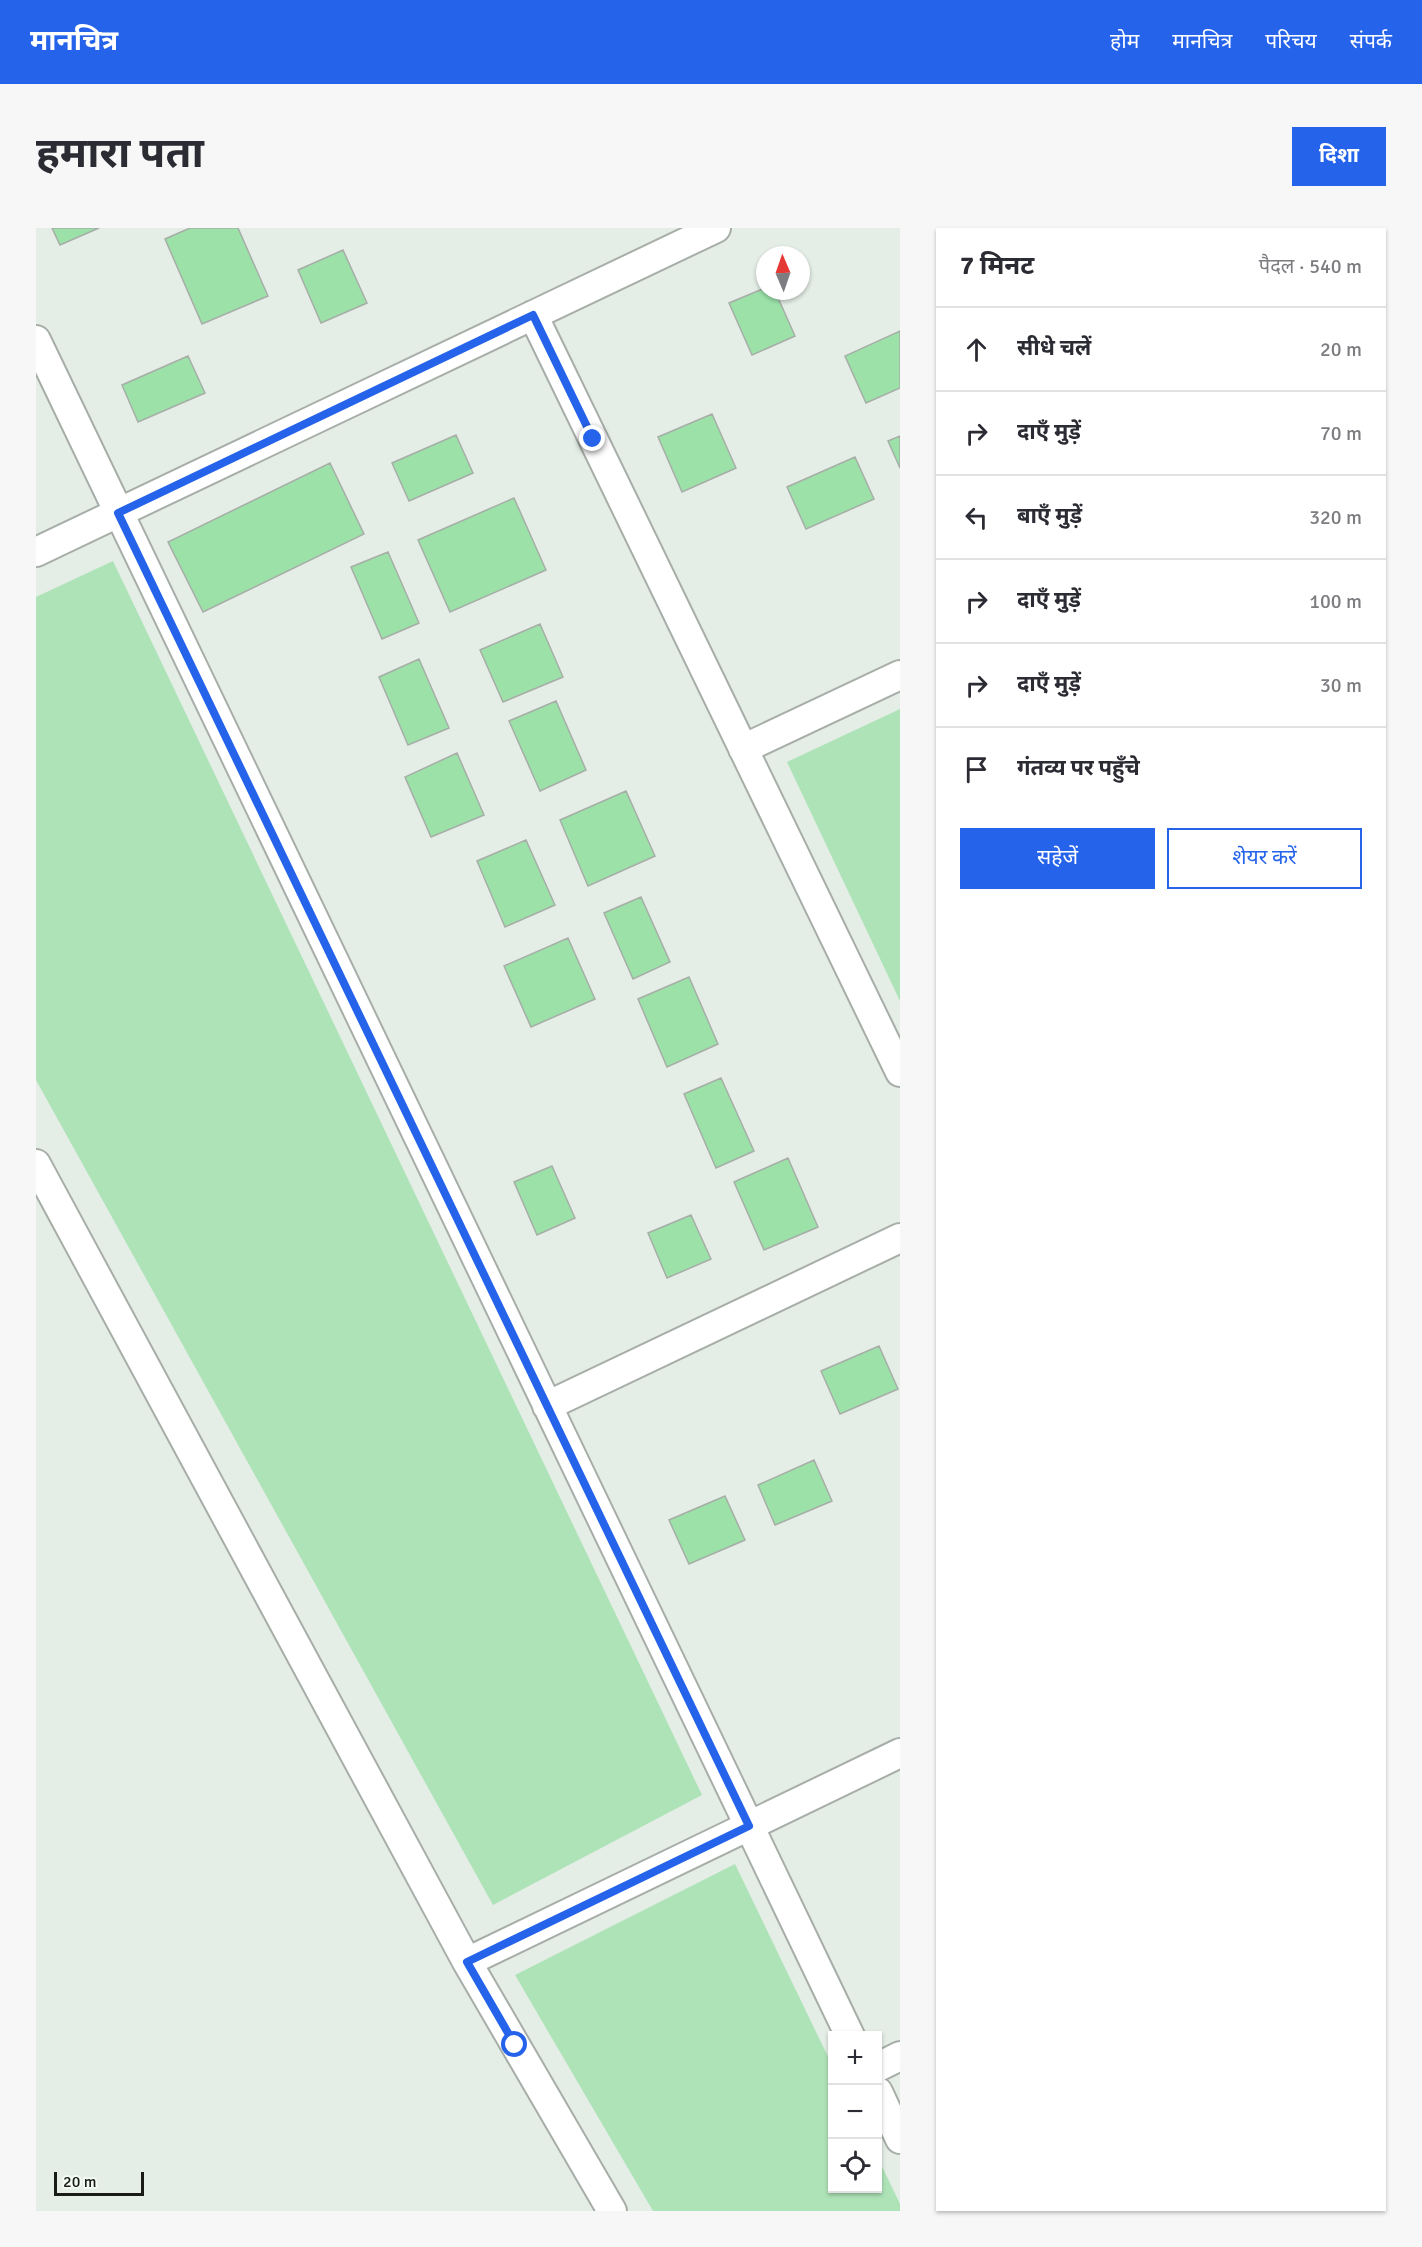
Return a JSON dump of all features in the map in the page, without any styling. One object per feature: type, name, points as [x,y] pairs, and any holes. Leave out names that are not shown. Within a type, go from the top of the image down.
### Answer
[{"type":"street","points":[[36,552],[716,228]]},
{"type":"street","points":[[533,315],[900,1072]]},
{"type":"street","points":[[36,340],[848,2031]]},
{"type":"street","points":[[743,749],[900,675]]},
{"type":"street","points":[[36,1164],[467,1962],[612,2211]]},
{"type":"street","points":[[547,1406],[900,1238]]},
{"type":"street","points":[[467,1962],[900,1753]]},
{"type":"street","points":[[882,2065],[900,2056]]},
{"type":"street","points":[[882,2101],[900,2139]]},
{"type":"green space","points":[[113,561],[702,1795],[493,1905],[36,1080],[36,597]]},
{"type":"green space","points":[[900,709],[900,1001],[787,762]]},
{"type":"green space","points":[[735,1864],[828,2057],[828,2193],[882,2193],[882,2166],[900,2204],[900,2211],[653,2211],[515,1975]]},
{"type":"building","points":[[52,228],[99,228],[60,245]]},
{"type":"building","points":[[190,228],[238,228],[268,296],[202,324],[165,239]]},
{"type":"building","points":[[343,250],[367,303],[321,323],[298,270]]},
{"type":"building","points":[[756,292],[756,300],[779,300],[795,336],[752,355],[729,303]]},
{"type":"building","points":[[900,331],[900,388],[866,403],[845,356]]},
{"type":"building","points":[[188,356],[205,393],[138,422],[122,385]]},
{"type":"building","points":[[712,414],[736,468],[682,492],[658,437]]},
{"type":"building","points":[[456,435],[473,473],[409,501],[392,463]]},
{"type":"building","points":[[900,436],[900,468],[888,441]]},
{"type":"building","points":[[855,457],[874,499],[806,529],[787,487]]},
{"type":"building","points":[[330,463],[364,534],[203,612],[168,542]]},
{"type":"building","points":[[514,498],[546,570],[450,612],[418,540]]},
{"type":"building","points":[[388,552],[419,623],[382,639],[351,567]]},
{"type":"building","points":[[540,624],[563,677],[503,702],[480,650]]},
{"type":"building","points":[[419,659],[449,728],[408,745],[379,677]]},
{"type":"building","points":[[556,701],[586,770],[540,791],[509,721]]},
{"type":"building","points":[[457,753],[484,815],[431,837],[405,777]]},
{"type":"building","points":[[626,791],[655,856],[588,886],[560,820]]},
{"type":"building","points":[[526,840],[555,905],[505,927],[477,861]]},
{"type":"building","points":[[641,897],[670,962],[633,979],[604,913]]},
{"type":"building","points":[[568,938],[595,999],[531,1027],[504,966]]},
{"type":"building","points":[[689,977],[718,1044],[667,1067],[638,999]]},
{"type":"building","points":[[721,1078],[754,1151],[716,1168],[684,1094]]},
{"type":"building","points":[[788,1158],[818,1227],[764,1250],[734,1182]]},
{"type":"building","points":[[552,1166],[575,1218],[537,1235],[514,1182]]},
{"type":"building","points":[[691,1215],[711,1259],[667,1278],[648,1233]]},
{"type":"building","points":[[879,1346],[898,1389],[840,1414],[821,1371]]},
{"type":"building","points":[[814,1460],[832,1501],[775,1525],[758,1485]]},
{"type":"building","points":[[725,1496],[745,1540],[689,1564],[669,1520]]},
{"type":"route","points":[[515,2045],[467,1962],[749,1826],[118,513],[533,315],[593,439]]}]
